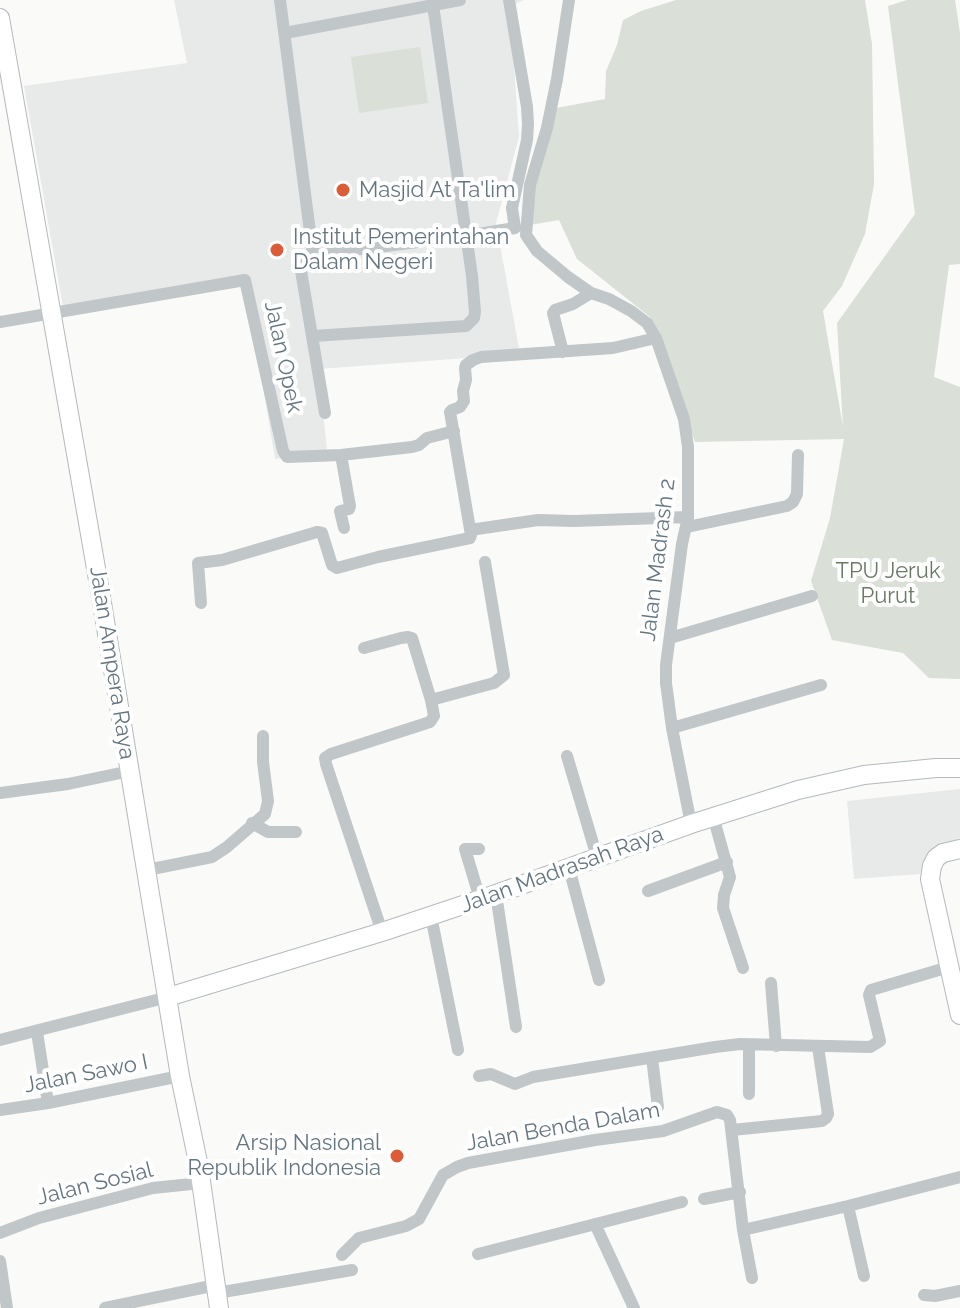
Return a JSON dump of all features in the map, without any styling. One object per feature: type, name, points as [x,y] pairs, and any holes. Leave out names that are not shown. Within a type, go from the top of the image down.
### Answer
[{"type":"street","points":[[280,0],[313,255]]},
{"type":"street","points":[[285,33],[460,0]]},
{"type":"street","points":[[325,413],[300,263],[305,258],[515,228],[512,212],[528,124],[509,0]]},
{"type":"street","name":"Jalan Madrash 2","points":[[569,0],[547,128],[528,195],[526,235],[537,251],[591,293],[609,299],[642,318],[656,338],[687,434],[687,522],[666,683],[691,824]]},
{"type":"street","points":[[313,336],[470,324],[475,312],[433,5]]},
{"type":"street","name":"Jalan Ampera Raya","points":[[0,18],[6,83],[52,313],[180,1076],[201,1183],[217,1295]]},
{"type":"street","name":"Jalan Opek","points":[[52,313],[245,280],[285,456],[341,455],[418,446],[427,438],[454,431]]},
{"type":"street","points":[[563,352],[553,313],[591,293]]},
{"type":"street","points":[[0,322],[52,313]]},
{"type":"street","points":[[201,603],[199,563],[218,561],[321,532],[332,565],[337,568],[468,538],[471,536],[450,412],[462,406],[464,401],[465,367],[481,357],[613,348],[656,338]]},
{"type":"street","points":[[341,455],[350,506],[340,511],[344,528]]},
{"type":"street","points":[[470,530],[538,520],[687,522],[787,506],[797,494],[798,455]]},
{"type":"street","points":[[431,700],[494,683],[504,675],[485,562]]},
{"type":"street","points":[[670,638],[812,596]]},
{"type":"street","points":[[364,648],[412,638],[434,716],[430,722],[325,758],[382,932]]},
{"type":"street","points":[[672,728],[821,685]]},
{"type":"street","points":[[148,872],[212,857],[265,814],[269,805],[263,736]]},
{"type":"street","points":[[567,756],[597,857]]},
{"type":"street","name":"Jalan Madrasah Raya","points":[[168,997],[431,916],[713,816],[798,790],[864,775],[960,768]]},
{"type":"street","points":[[0,793],[68,784],[130,771]]},
{"type":"street","points":[[713,816],[730,877],[723,908],[743,968]]},
{"type":"street","points":[[252,823],[268,832],[296,832]]},
{"type":"street","points":[[479,849],[461,848],[488,896],[516,1027]]},
{"type":"street","points":[[960,849],[939,855],[930,871],[960,1015]]},
{"type":"street","points":[[648,891],[727,862]]},
{"type":"street","points":[[569,868],[599,980]]},
{"type":"street","points":[[431,916],[458,1050]]},
{"type":"street","points":[[479,1076],[491,1074],[515,1084],[533,1077],[715,1047],[870,1047],[877,1044],[879,1038],[869,995],[871,990],[949,967]]},
{"type":"street","points":[[771,983],[776,1046]]},
{"type":"street","points":[[0,1040],[168,997]]},
{"type":"street","points":[[37,1032],[48,1103]]},
{"type":"street","points":[[749,1094],[751,1045]]},
{"type":"street","points":[[752,1278],[743,1230],[732,1130],[822,1121],[826,1118],[828,1114],[818,1047]]},
{"type":"street","points":[[652,1058],[658,1107]]},
{"type":"street","name":"Jalan Sawo I","points":[[0,1110],[180,1076]]},
{"type":"street","name":"Jalan Benda Dalam","points":[[342,1255],[359,1238],[413,1223],[423,1214],[443,1175],[468,1163],[663,1131],[717,1112],[729,1116],[732,1130]]},
{"type":"street","points":[[743,1230],[960,1177]]},
{"type":"street","name":"Jalan Sosial","points":[[0,1233],[39,1218],[153,1188],[201,1183]]},
{"type":"street","points":[[704,1199],[740,1192]]},
{"type":"street","points":[[478,1254],[682,1202]]},
{"type":"street","points":[[848,1206],[864,1276]]},
{"type":"street","points":[[595,1224],[632,1308]]},
{"type":"street","points":[[0,1261],[7,1308]]},
{"type":"street","points":[[105,1308],[217,1295],[352,1270]]},
{"type":"street","points":[[924,1295],[960,1291]]},
{"type":"shaded area","name":"Institut Pemerintahan Dalam Negeri","points":[[174,0],[524,0],[510,6],[519,137],[496,223],[520,354],[319,369],[327,451],[275,459],[245,278],[63,307],[24,86],[187,63]]},
{"type":"shaded area","points":[[960,789],[960,838],[932,851],[920,874],[854,879],[847,801]]},
{"type":"green space","name":"TPU Jeruk Purut","points":[[676,0],[865,0],[872,44],[874,184],[865,234],[842,286],[823,311],[843,427],[837,323],[915,214],[888,6],[907,0],[955,0],[960,33],[960,264],[949,265],[934,377],[960,387],[960,679],[929,678],[903,653],[832,640],[811,581],[830,518],[844,439],[695,442],[650,317],[577,259],[559,220],[524,226],[556,108],[605,99],[606,71],[623,20]]},
{"type":"green space","points":[[420,47],[428,103],[359,113],[351,57]]},
{"type":"place","name":"Masjid At Ta'lim","points":[[343,190]]},
{"type":"place","name":"Institut Pemerintahan Dalam Negeri","points":[[277,250]]},
{"type":"place","name":"Arsip Nasional Republik Indonesia","points":[[397,1156]]}]
